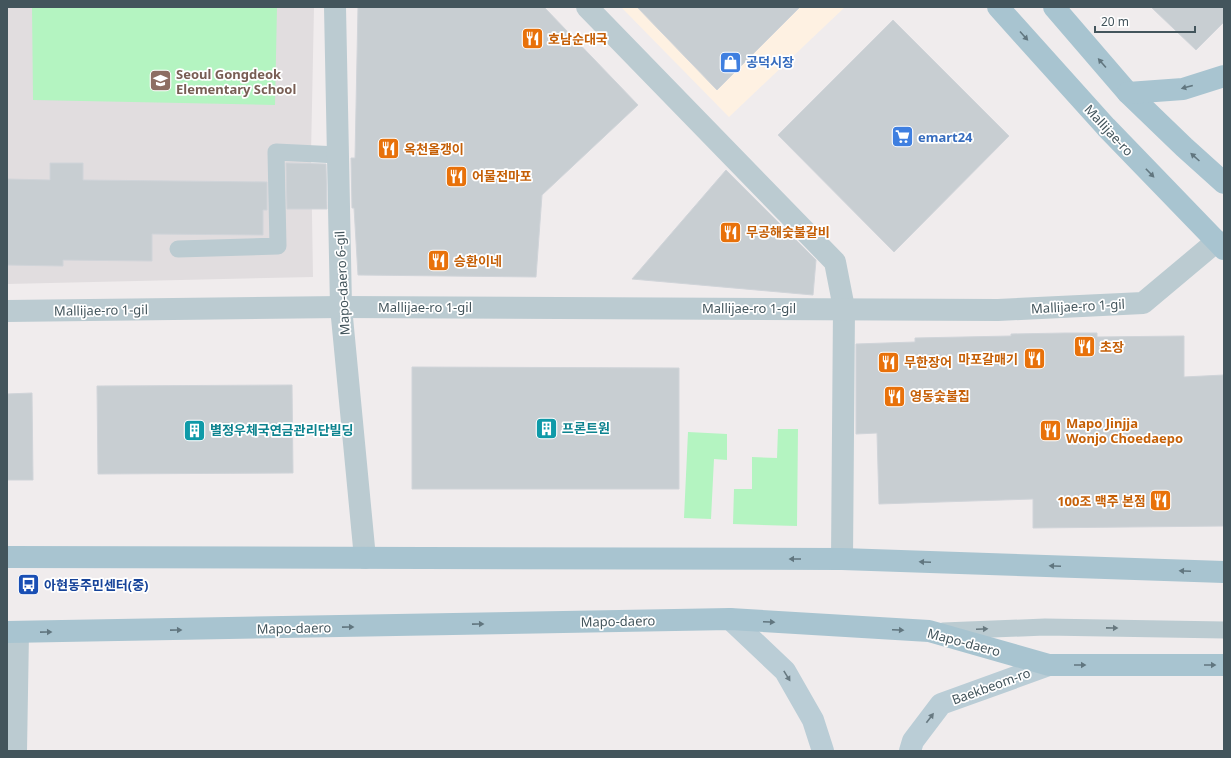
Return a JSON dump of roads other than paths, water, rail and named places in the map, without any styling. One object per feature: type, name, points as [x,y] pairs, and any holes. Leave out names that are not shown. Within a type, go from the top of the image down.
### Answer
[{"type":"main road","name":"Mallijae-ro","points":[[998,7],[1106,126],[1220,245]]},
{"type":"main road","points":[[1054,7],[1128,93],[1224,183]]},
{"type":"main road","points":[[1128,93],[1183,89],[1224,76]]},
{"type":"main road","points":[[7,557],[842,559],[1224,572]]},
{"type":"main road","name":"Mapo-daero","points":[[12,633],[730,619],[929,632],[1049,665],[1224,665]]},
{"type":"street","name":"Mapo-daero 6-gil","points":[[335,7],[341,307],[365,558]]},
{"type":"street","points":[[587,7],[835,262],[844,308],[842,559]]},
{"type":"street","name":"Mallijae-ro 1-gil","points":[[7,311],[341,307],[844,308],[998,310],[1143,303],[1220,245]]},
{"type":"street","points":[[730,619],[785,671],[813,720],[823,751]]},
{"type":"street","points":[[12,633],[16,751]]},
{"type":"street","name":"Baekbeom-ro","points":[[910,751],[913,741],[941,704],[1049,665]]},
{"type":"lane","points":[[178,249],[278,246],[276,152],[338,155]]},
{"type":"lane","points":[[929,632],[1045,627],[1224,630]]},
{"type":"place","name":"호남순대국","points":[[532,39]]},
{"type":"place","name":"공덕시장","points":[[731,62]]},
{"type":"place","name":"Seoul Gongdeok Elementary School","points":[[160,81]]},
{"type":"place","name":"emart24","points":[[902,137]]},
{"type":"place","name":"옥천올갱이","points":[[388,149]]},
{"type":"place","name":"어물전마포","points":[[456,176]]},
{"type":"place","name":"무공해숯불갈비","points":[[731,232]]},
{"type":"place","name":"승환이네","points":[[439,261]]},
{"type":"place","name":"초장","points":[[1084,347]]},
{"type":"place","name":"마포갈매기","points":[[1034,359]]},
{"type":"place","name":"무한장어","points":[[889,362]]},
{"type":"place","name":"영동숯불집","points":[[895,396]]},
{"type":"place","name":"프론트원","points":[[546,428]]},
{"type":"place","name":"별정우체국연금관리단빌딩","points":[[195,430]]},
{"type":"place","name":"Mapo Jinjja Wonjo Choedaepo","points":[[1050,430]]},
{"type":"place","name":"100조 맥주 본점","points":[[1161,501]]},
{"type":"place","name":"아현동주민센터(중)","points":[[29,585]]}]
